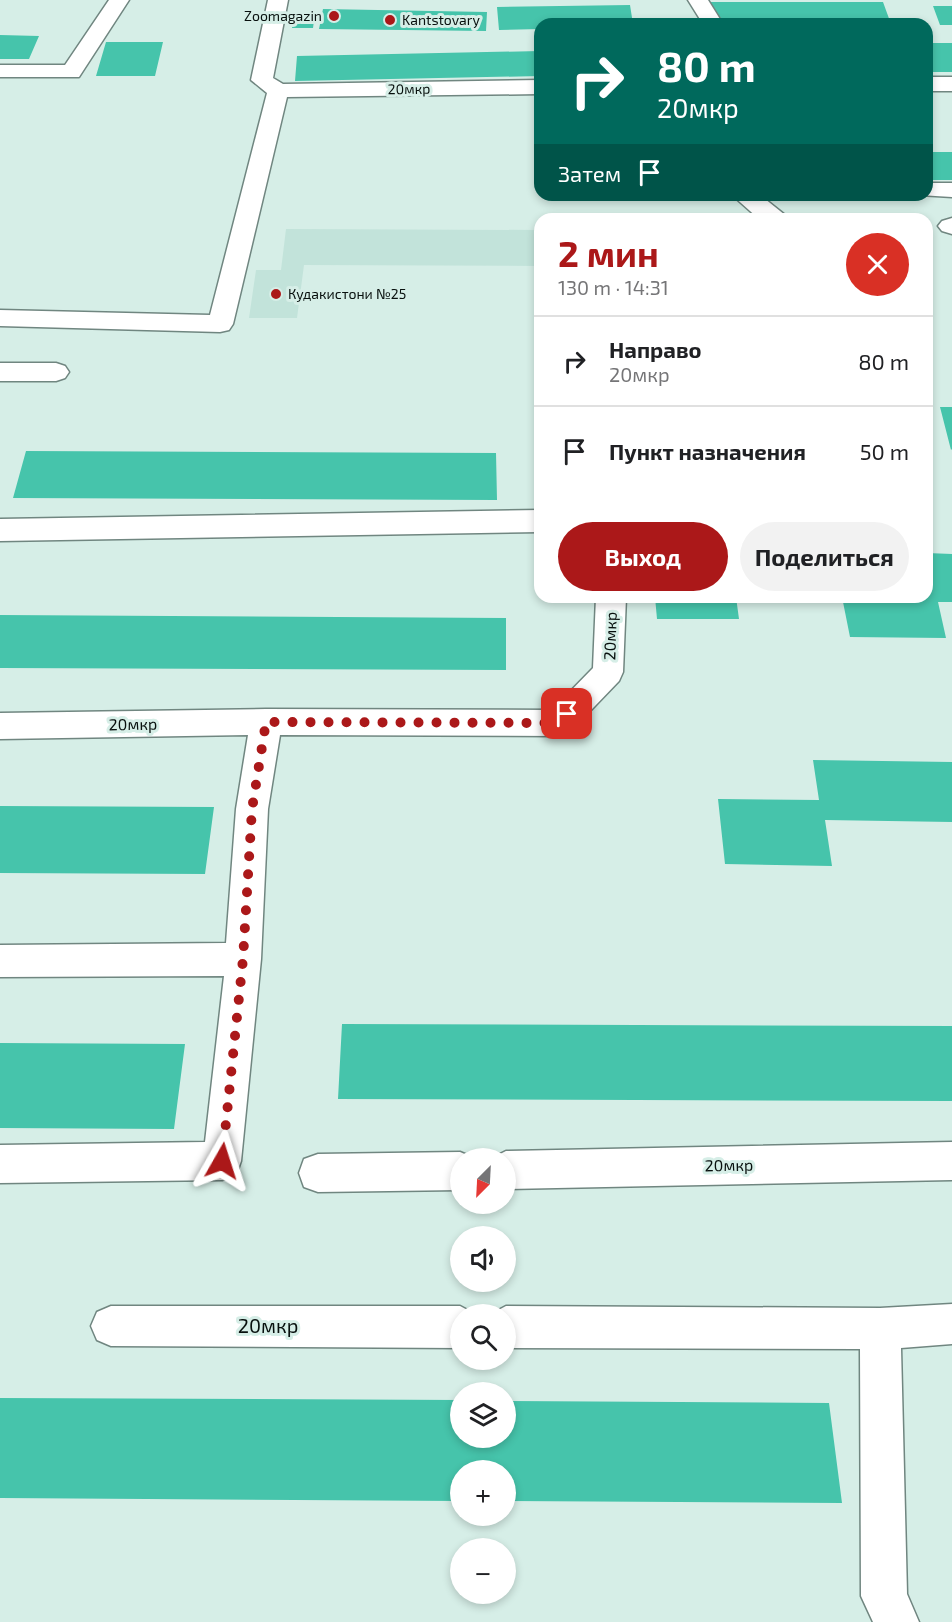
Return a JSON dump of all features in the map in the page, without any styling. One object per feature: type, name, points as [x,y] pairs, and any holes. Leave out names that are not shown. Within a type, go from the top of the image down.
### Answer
[{"type":"street","points":[[0,70],[71,72],[119,0]]},
{"type":"street","points":[[0,318],[220,324],[278,91],[262,80],[278,0]]},
{"type":"street","points":[[698,0],[709,18]]},
{"type":"street","points":[[933,84],[952,84]]},
{"type":"street","name":"20мкр","points":[[278,91],[534,87]]},
{"type":"street","points":[[933,190],[952,190]]},
{"type":"street","points":[[753,201],[770,213]]},
{"type":"street","points":[[0,372],[56,372]]},
{"type":"street","points":[[0,530],[534,521]]},
{"type":"street","name":"20мкр","points":[[0,726],[266,722],[559,723],[608,672],[611,603]]},
{"type":"street","points":[[0,1164],[222,1161],[243,959],[252,809],[266,722]]},
{"type":"street","points":[[0,961],[243,959]]},
{"type":"street","name":"20мкр","points":[[516,1170],[952,1161]]},
{"type":"street","points":[[318,1173],[450,1171]]},
{"type":"street","points":[[516,1327],[880,1329],[952,1324]]},
{"type":"street","name":"20мкр","points":[[111,1326],[450,1327]]},
{"type":"street","points":[[880,1329],[884,1596],[896,1622]]},
{"type":"shaded area","name":"Кудакистони №25","points":[[286,229],[534,230],[534,266],[304,265],[297,318],[249,318],[256,270],[281,270]]},
{"type":"building","points":[[701,2],[883,2],[889,18],[714,18]]},
{"type":"building","points":[[630,5],[632,18],[534,18],[534,29],[499,30],[497,7]]},
{"type":"building","points":[[933,6],[952,6],[952,25],[940,25]]},
{"type":"building","points":[[323,9],[487,12],[486,31],[319,29]]},
{"type":"building","points":[[294,13],[315,13],[313,28],[292,28]]},
{"type":"building","points":[[0,35],[39,36],[29,59],[0,59]]},
{"type":"building","points":[[106,42],[163,42],[155,76],[96,76]]},
{"type":"building","points":[[933,43],[952,43],[952,72],[933,72]]},
{"type":"building","points":[[534,51],[534,76],[295,81],[297,56]]},
{"type":"building","points":[[933,152],[952,152],[952,180],[933,180]]},
{"type":"building","points":[[940,407],[952,407],[951,450]]},
{"type":"building","points":[[26,451],[496,453],[497,500],[13,498]]},
{"type":"building","points":[[933,553],[952,554],[952,602],[938,602],[946,638],[850,637],[843,603],[933,603]]},
{"type":"building","points":[[656,603],[737,603],[739,619],[657,619]]},
{"type":"building","points":[[0,615],[506,618],[506,670],[0,668]]},
{"type":"building","points":[[813,760],[952,762],[952,822],[825,820],[832,866],[725,864],[718,799],[819,800]]},
{"type":"building","points":[[0,806],[214,807],[205,874],[0,873]]},
{"type":"building","points":[[342,1024],[952,1026],[952,1101],[338,1099]]},
{"type":"building","points":[[0,1043],[185,1044],[174,1129],[0,1128]]},
{"type":"building","points":[[0,1398],[450,1400],[450,1448],[516,1448],[516,1401],[829,1403],[842,1503],[516,1501],[516,1460],[450,1460],[450,1501],[0,1498]]},
{"type":"place","name":"Zoomagazin","points":[[334,16]]},
{"type":"place","name":"Kantstovary","points":[[390,20]]},
{"type":"place","name":"Кудакистони №25","points":[[276,294]]},
{"type":"route","points":[[222,1161],[243,959],[252,809],[266,722],[559,723],[567,714]]}]
